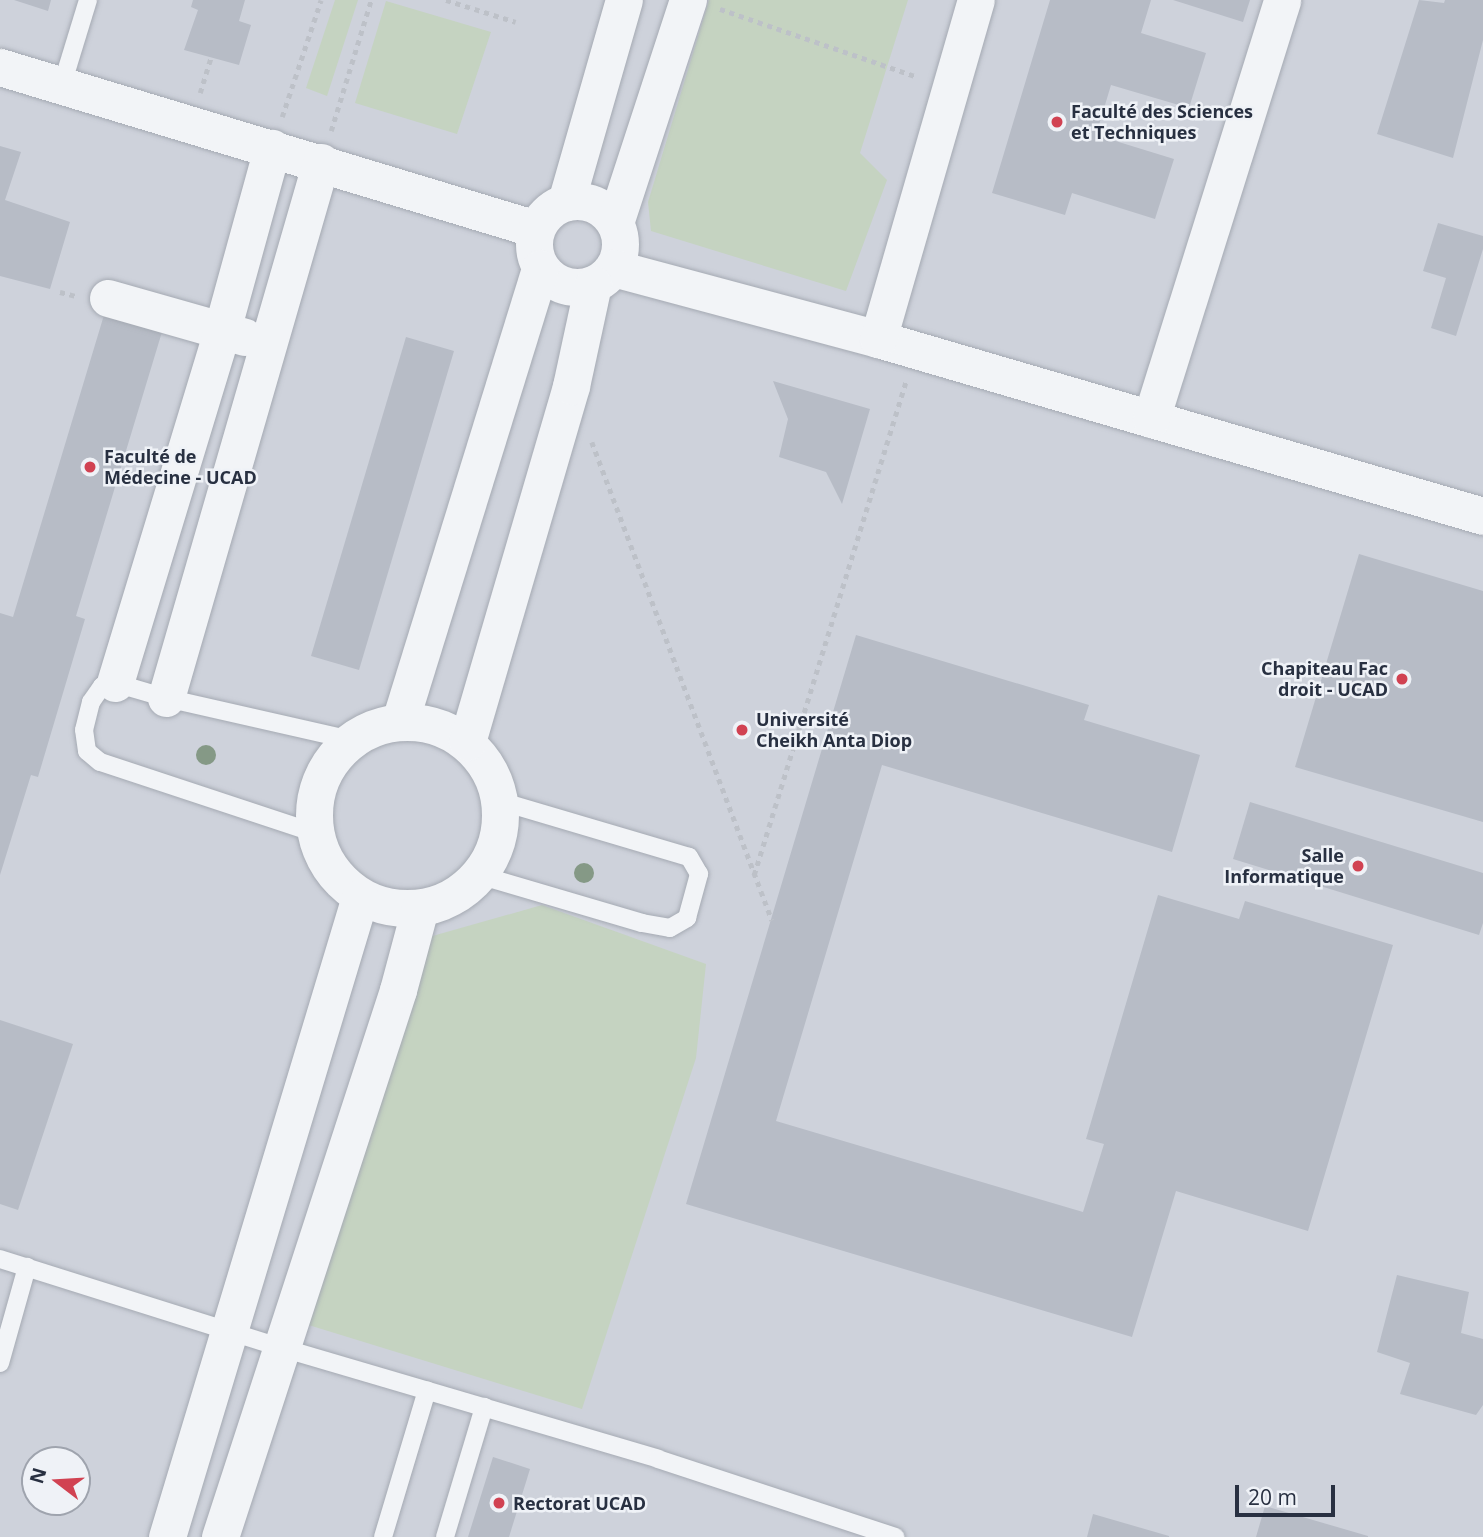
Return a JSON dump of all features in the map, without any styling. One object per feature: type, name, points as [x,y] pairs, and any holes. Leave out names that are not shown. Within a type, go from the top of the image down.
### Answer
[{"type":"street","points":[[566,202],[624,0]]},
{"type":"street","points":[[878,339],[976,0]]},
{"type":"street","points":[[1151,419],[1282,0]]},
{"type":"street","points":[[467,742],[603,276],[620,246],[615,223],[698,2]]},
{"type":"street","points":[[0,67],[536,229]]},
{"type":"street","points":[[115,683],[222,330],[272,148]]},
{"type":"street","points":[[166,698],[321,162]]},
{"type":"street","points":[[400,721],[540,268],[533,243],[536,229],[543,217],[566,202],[594,204],[615,223]]},
{"type":"street","points":[[540,268],[564,286],[603,276],[878,339],[1483,516]]},
{"type":"street","points":[[108,298],[269,344]]},
{"type":"street","points":[[194,421],[242,435]]},
{"type":"street","points":[[152,568],[199,581]]},
{"type":"street","points":[[400,721],[435,726],[467,742],[489,769],[500,801],[500,828],[493,853],[479,876],[462,891],[442,902],[420,908],[389,907],[360,897],[339,880],[324,858],[315,833],[314,806],[320,781],[333,758],[351,740],[374,727],[400,721]]},
{"type":"street","points":[[167,1537],[360,897]]},
{"type":"street","points":[[220,1537],[398,989],[420,908]]},
{"type":"lane","points":[[62,85],[88,0]]},
{"type":"lane","points":[[315,833],[100,762],[87,751],[83,730],[91,702],[102,686],[115,683],[166,698],[351,740]]},
{"type":"lane","points":[[479,876],[642,923],[670,928],[687,918],[699,874],[690,857],[500,801]]},
{"type":"lane","points":[[0,1259],[282,1348],[658,1459],[895,1537]]},
{"type":"lane","points":[[0,1363],[27,1267]]},
{"type":"lane","points":[[383,1537],[428,1390]]},
{"type":"lane","points":[[445,1537],[484,1407]]},
{"type":"path","points":[[272,148],[321,0]]},
{"type":"path","points":[[321,162],[371,0]]},
{"type":"path","points":[[446,0],[516,22]]},
{"type":"path","points":[[698,2],[951,89]]},
{"type":"path","points":[[754,876],[916,350]]},
{"type":"path","points":[[590,438],[772,919]]},
{"type":"shaded area","name":"Université Cheikh Anta Diop","points":[[0,0],[1483,0],[1483,1537],[0,1537]]},
{"type":"green space","points":[[335,0],[358,0],[327,96],[306,88]]},
{"type":"green space","points":[[709,0],[908,0],[860,153],[887,180],[846,291],[651,231],[648,202]]},
{"type":"green space","points":[[386,1],[491,32],[457,134],[355,103]]},
{"type":"green space","points":[[542,905],[706,964],[696,1058],[582,1409],[302,1323],[429,937]]},
{"type":"building","points":[[14,0],[51,0],[48,11]]},
{"type":"building","points":[[193,0],[245,0],[239,21],[251,25],[239,65],[184,50],[198,10],[191,7]]},
{"type":"building","name":"Faculté des Sciences et Techniques","points":[[1050,0],[1151,0],[1141,33],[1206,53],[1189,108],[1111,85],[1096,135],[1174,159],[1155,219],[1072,193],[1065,215],[992,193]]},
{"type":"building","points":[[1173,0],[1250,0],[1243,22]]},
{"type":"building","points":[[1419,0],[1444,3],[1445,0],[1483,0],[1483,40],[1453,158],[1377,134]]},
{"type":"building","points":[[0,146],[21,152],[5,200],[70,222],[50,289],[0,276]]},
{"type":"building","points":[[1438,223],[1483,236],[1483,249],[1456,336],[1431,328],[1446,278],[1423,271]]},
{"type":"building","name":"Faculté de Médecine - UCAD","points":[[107,305],[165,322],[76,616],[85,619],[38,777],[31,775],[0,875],[0,613],[13,617]]},
{"type":"building","points":[[406,337],[454,351],[359,670],[311,656]]},
{"type":"building","points":[[773,381],[870,409],[842,504],[826,472],[779,457],[788,419]]},
{"type":"building","name":"Chapiteau Fac droit - UCAD","points":[[1359,554],[1483,591],[1483,822],[1295,767]]},
{"type":"building","points":[[856,635],[1089,705],[1084,720],[1200,755],[1172,852],[882,765],[776,1121],[1083,1212],[1104,1144],[1086,1139],[1158,895],[1239,919],[1245,901],[1393,945],[1308,1231],[1176,1191],[1132,1337],[686,1204]]},
{"type":"building","name":"Salle Informatique","points":[[1250,802],[1483,873],[1483,923],[1479,935],[1233,859]]},
{"type":"building","points":[[0,1020],[73,1044],[18,1210],[0,1204]]},
{"type":"building","points":[[1397,1275],[1469,1292],[1461,1333],[1483,1339],[1483,1405],[1476,1415],[1400,1394],[1410,1363],[1377,1352]]},
{"type":"building","name":"Rectorat UCAD","points":[[493,1457],[530,1469],[509,1537],[468,1537]]},
{"type":"building","points":[[1265,1506],[1368,1536],[1368,1537],[1256,1537]]},
{"type":"building","points":[[1093,1514],[1169,1536],[1169,1537],[1087,1537]]},
{"type":"place","name":"Faculté des Sciences et Techniques","points":[[1057,122]]},
{"type":"place","name":"Faculté de Médecine - UCAD","points":[[90,467]]},
{"type":"place","name":"Chapiteau Fac droit - UCAD","points":[[1402,679]]},
{"type":"place","name":"Université Cheikh Anta Diop","points":[[742,730]]},
{"type":"place","name":"Salle Informatique","points":[[1358,866]]},
{"type":"place","name":"Rectorat UCAD","points":[[499,1503]]}]
